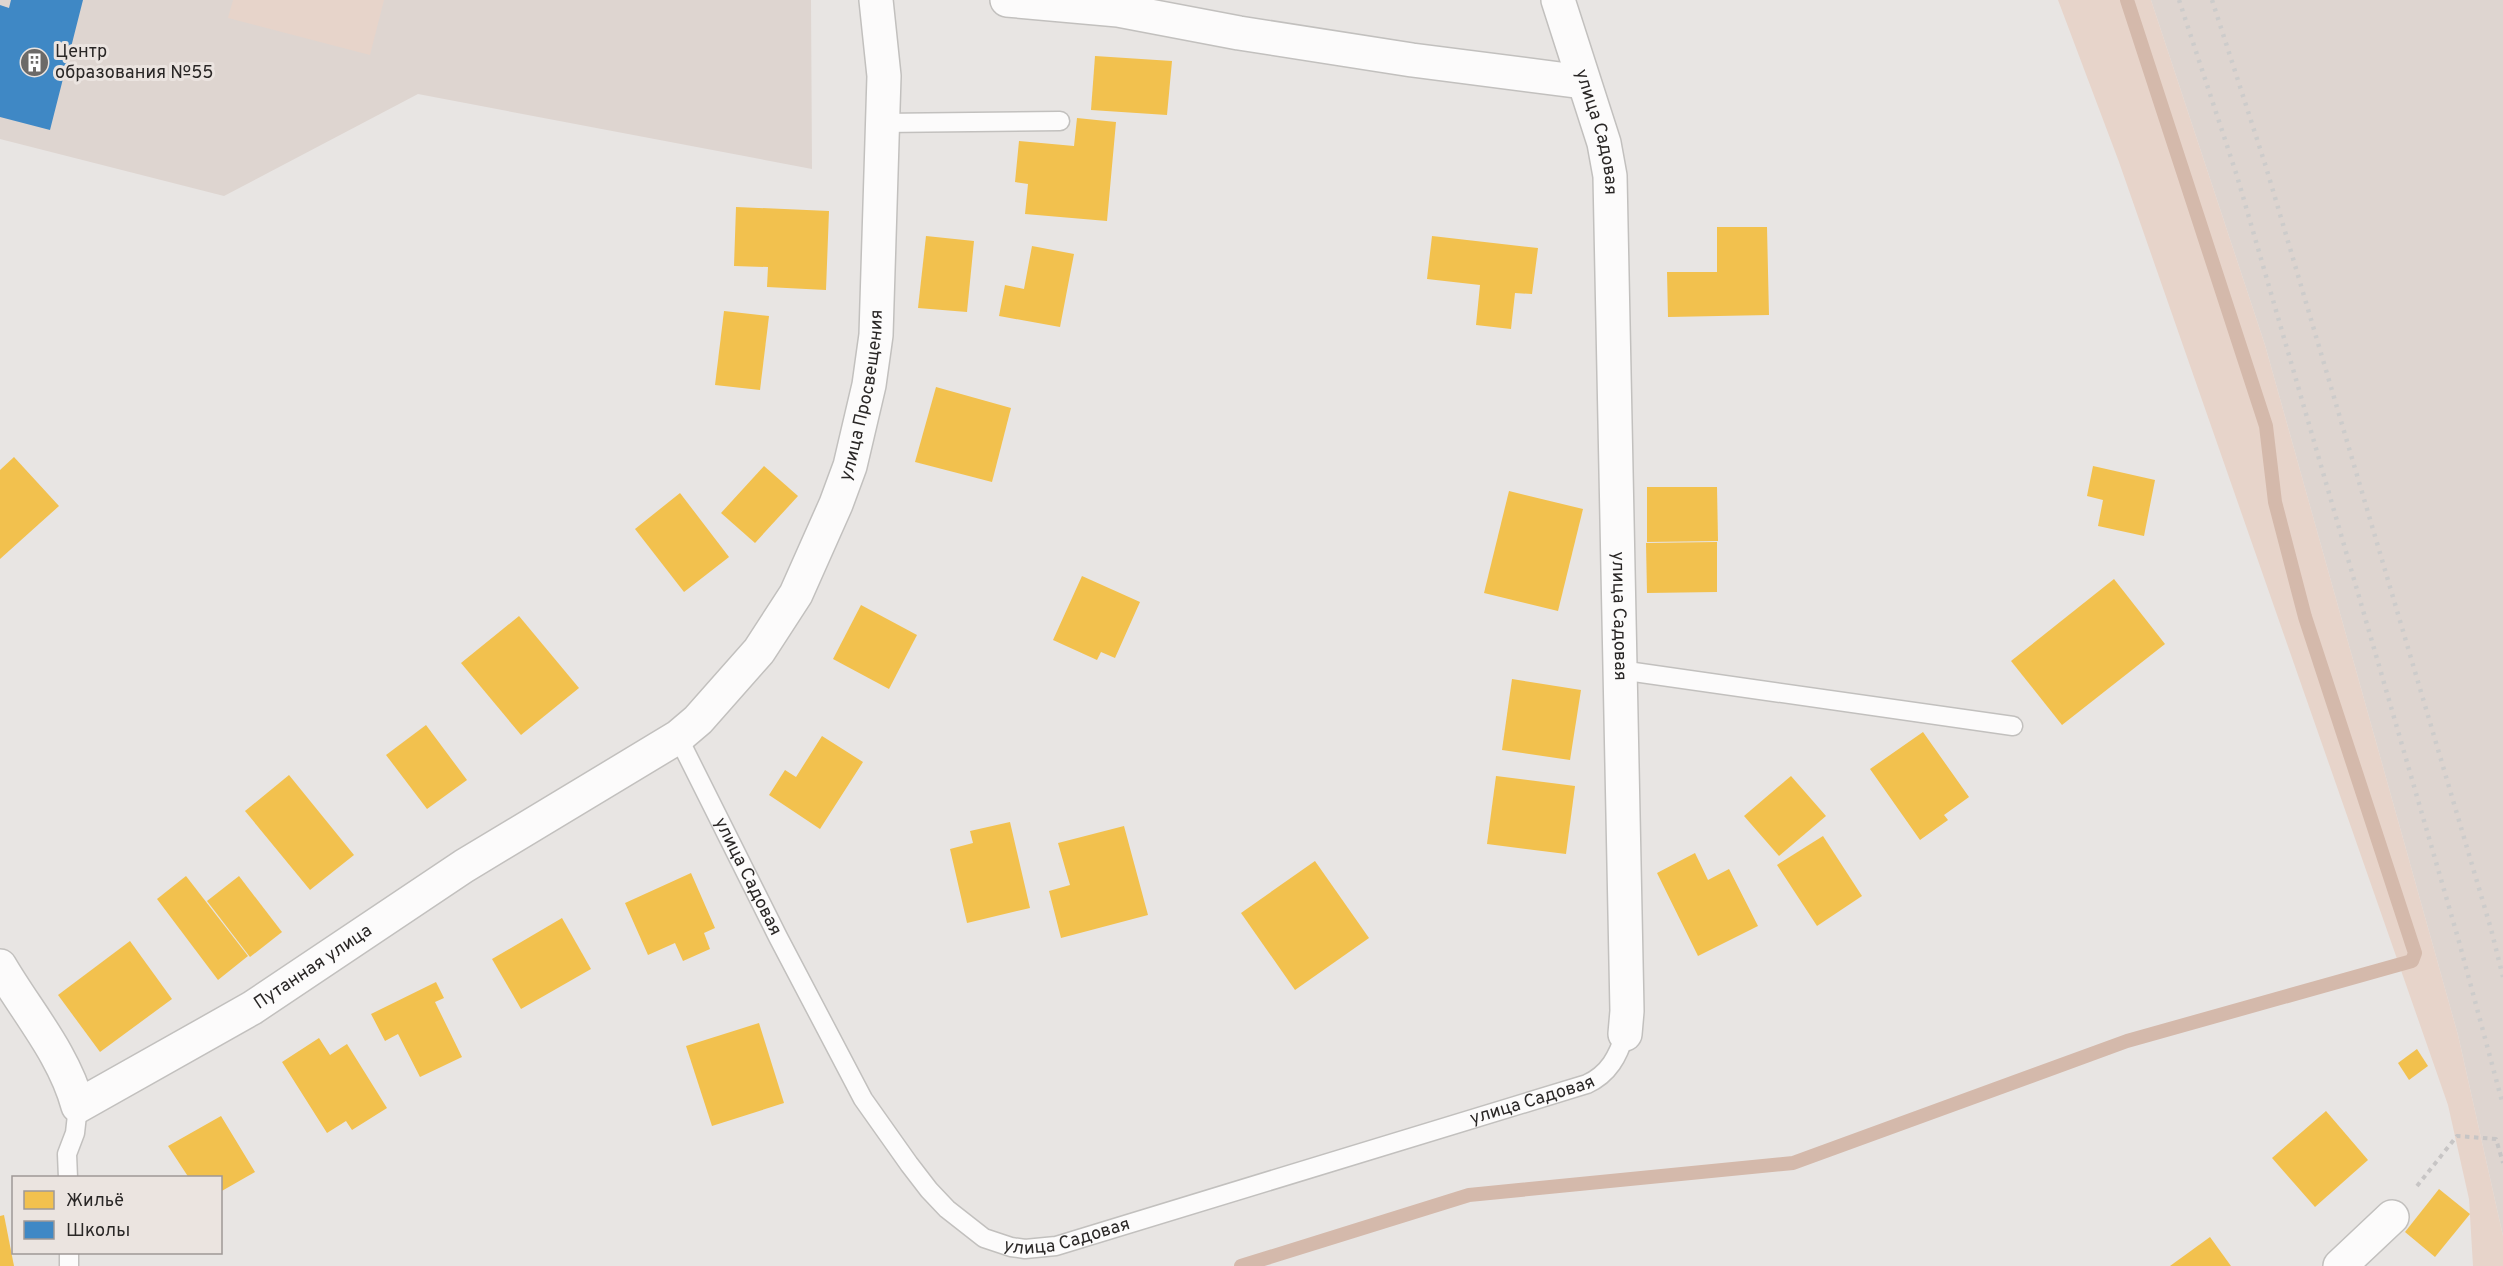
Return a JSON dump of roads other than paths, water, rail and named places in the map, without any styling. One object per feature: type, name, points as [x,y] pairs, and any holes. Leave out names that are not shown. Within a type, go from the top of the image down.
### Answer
[{"type":"street","name":"улица Просвещения","points":[[678,737],[698,720],[720,696],[759,651],[779,623],[796,594],[850,466],[869,385],[876,335],[884,76],[876,0]]},
{"type":"street","points":[[1007,0],[1118,10],[1239,33],[1412,60],[1583,82]]},
{"type":"street","name":"улица Садовая","points":[[1558,0],[1604,143],[1610,176],[1627,999],[1625,1034]]},
{"type":"street","name":"Путанная улица","points":[[78,1106],[252,1008],[464,866],[678,737]]},
{"type":"street","points":[[0,966],[42,1029],[73,1088],[78,1106]]},
{"type":"street","points":[[2340,1266],[2392,1217]]},
{"type":"lane","points":[[882,123],[1060,121]]},
{"type":"lane","points":[[1620,670],[2013,726]]},
{"type":"lane","name":"улица Садовая","points":[[678,737],[778,937],[863,1099],[929,1190],[951,1213],[973,1230],[998,1244],[1025,1249],[1056,1246],[1587,1084],[1596,1080],[1610,1067],[1618,1055],[1625,1034]]},
{"type":"lane","points":[[68,1176],[67,1154],[75,1133],[78,1106]]},
{"type":"waterway","points":[[1241,1266],[1469,1195],[1793,1163],[2127,1041],[2412,961],[2415,953],[2305,617],[2275,502],[2266,426],[2127,0]]},
{"type":"railway","points":[[2179,0],[2237,176],[2458,938],[2503,1105]]},
{"type":"railway","points":[[2212,0],[2266,167],[2491,929],[2503,977]]},
{"type":"place","name":"Центр образования №55","points":[[34,62]]}]
